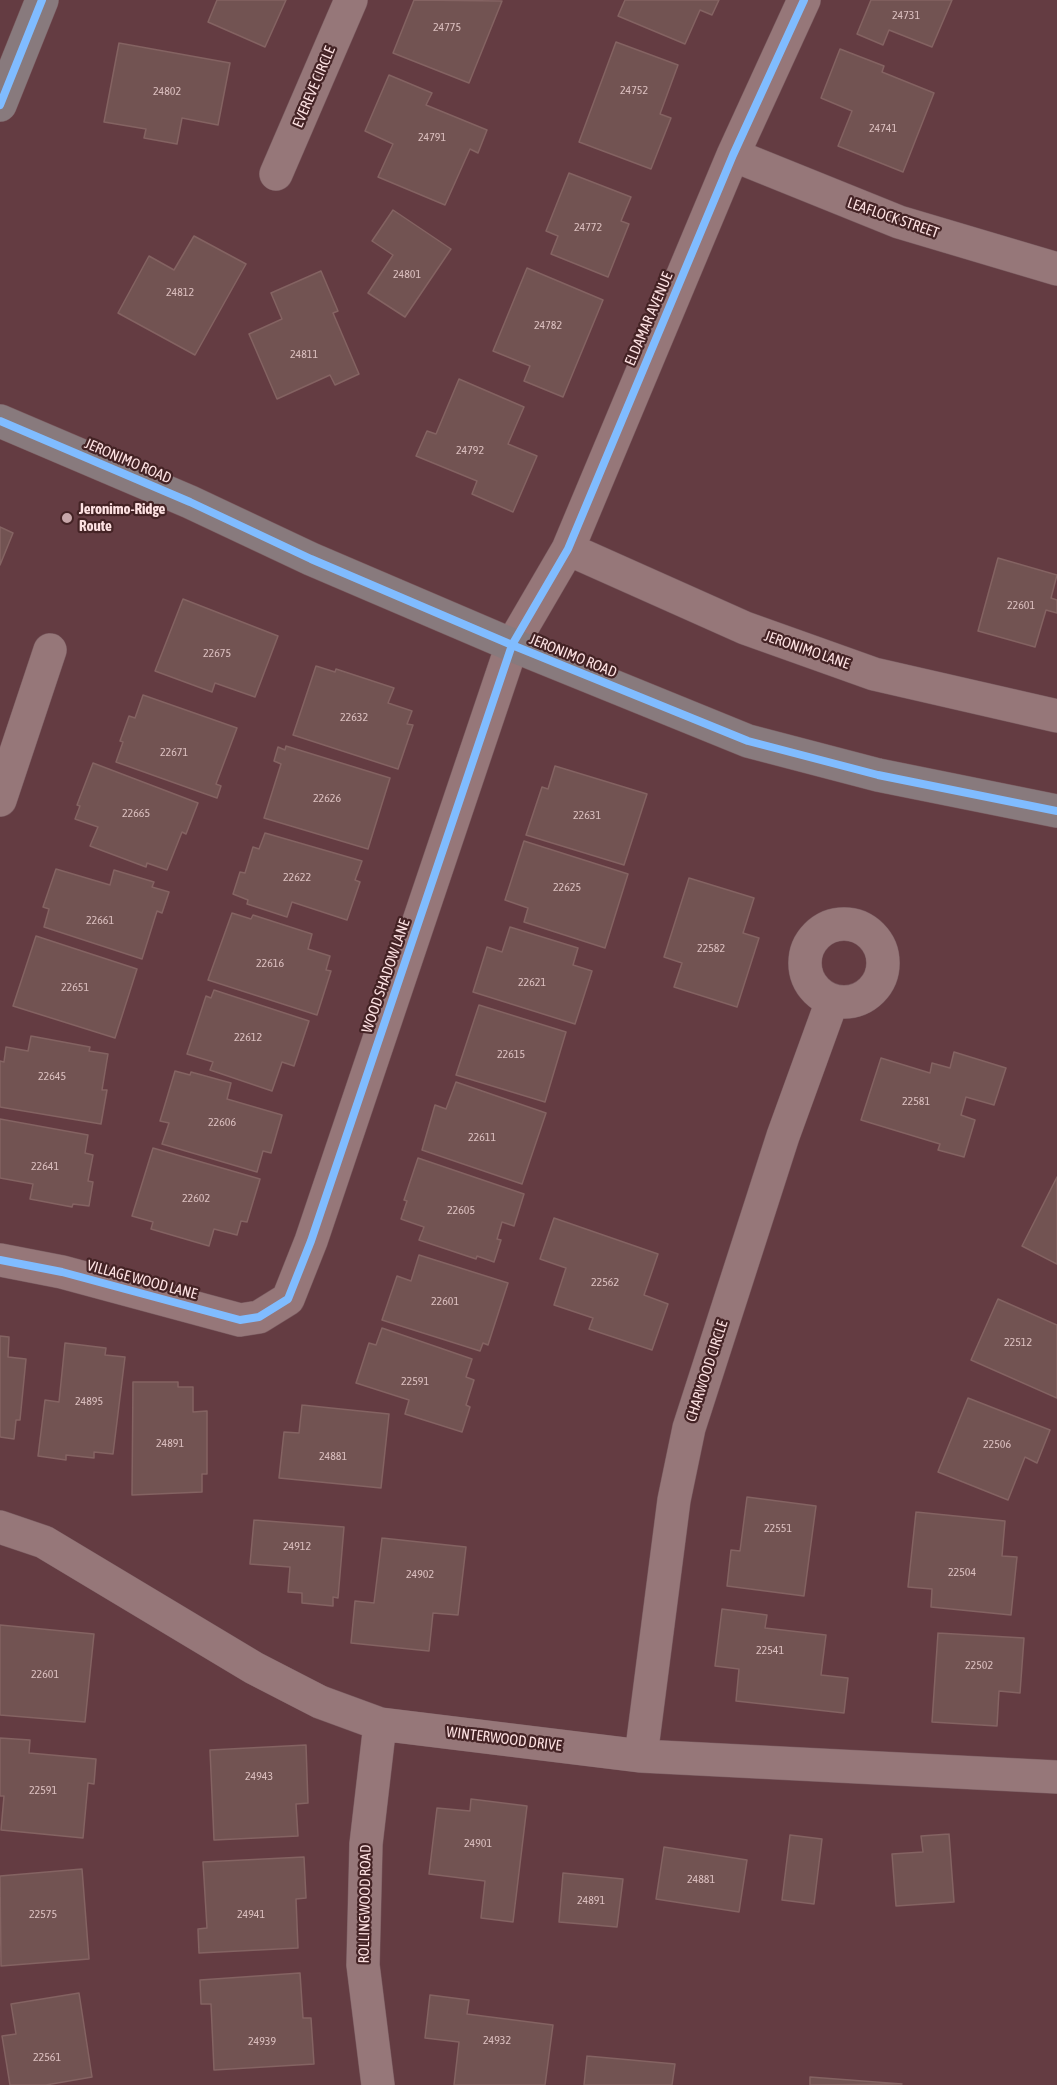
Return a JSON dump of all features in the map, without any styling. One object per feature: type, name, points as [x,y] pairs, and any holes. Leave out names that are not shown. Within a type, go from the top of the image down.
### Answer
[{"type":"main road","points":[[0,105],[42,0]]},
{"type":"main road","name":"JERONIMO ROAD","points":[[0,421],[190,502],[311,559],[512,645],[748,741],[878,774],[1057,811]]},
{"type":"street","name":"EVEREVE CIRCLE","points":[[276,174],[351,0]]},
{"type":"street","name":"ELDAMAR AVENUE","points":[[512,645],[568,549],[733,155],[804,0]]},
{"type":"street","name":"LEAFLOCK STREET","points":[[733,155],[899,222],[1057,269]]},
{"type":"street","name":"JERONIMO LANE","points":[[568,549],[745,628],[874,674],[1057,716]]},
{"type":"street","name":"WOOD SHADOW LANE","points":[[276,1309],[288,1299],[311,1241],[512,645]]},
{"type":"street","points":[[0,800],[50,650]]},
{"type":"street","name":"CHARWOOD CIRCLE","points":[[642,1756],[674,1500],[688,1428],[783,1136],[832,1000]]},
{"type":"street","name":"VILLAGE WOOD LANE","points":[[0,1260],[62,1272],[240,1320],[259,1317],[276,1309]]},
{"type":"street","name":"WINTERWOOD DRIVE","points":[[0,1527],[44,1542],[254,1668],[320,1702],[380,1724],[642,1756],[1057,1777]]},
{"type":"street","name":"ROLLINGWOOD ROAD","points":[[378,2085],[363,1965],[366,1844],[380,1724]]},
{"type":"building","points":[[217,0],[286,0],[265,47],[208,22]]},
{"type":"building","points":[[414,0],[502,1],[469,83],[393,53]]},
{"type":"building","points":[[625,0],[719,0],[712,15],[700,10],[685,44],[618,16]]},
{"type":"building","points":[[871,0],[952,0],[932,47],[889,30],[883,45],[857,34]]},
{"type":"building","points":[[616,42],[678,65],[660,114],[671,118],[651,169],[579,142]]},
{"type":"building","points":[[119,43],[230,63],[218,125],[182,118],[177,144],[144,138],[146,129],[104,122]]},
{"type":"building","points":[[840,49],[884,66],[882,72],[934,93],[903,172],[838,146],[852,111],[821,98]]},
{"type":"building","points":[[389,75],[432,93],[426,105],[487,130],[478,153],[470,149],[445,205],[378,177],[393,144],[365,131]]},
{"type":"building","points":[[569,173],[631,197],[621,221],[629,224],[608,277],[551,254],[558,236],[546,231]]},
{"type":"building","points":[[393,210],[451,249],[405,317],[368,293],[393,255],[372,241]]},
{"type":"building","points":[[194,236],[246,264],[195,355],[118,313],[149,256],[174,270]]},
{"type":"building","points":[[527,268],[603,300],[563,397],[524,381],[530,366],[493,351]]},
{"type":"building","points":[[321,271],[338,311],[333,313],[359,374],[335,385],[330,375],[277,399],[249,334],[282,319],[271,293]]},
{"type":"building","points":[[459,379],[524,407],[508,444],[537,456],[513,512],[472,494],[477,481],[416,456],[427,431],[436,434]]},
{"type":"building","points":[[0,527],[13,533],[0,565]]},
{"type":"building","points":[[998,558],[1057,575],[1051,598],[1057,600],[1057,613],[1046,610],[1035,647],[978,631]]},
{"type":"building","points":[[183,599],[278,636],[255,697],[215,683],[212,692],[155,671]]},
{"type":"building","points":[[316,666],[335,672],[336,669],[394,688],[388,703],[412,711],[407,724],[413,725],[398,769],[293,735]]},
{"type":"building","points":[[143,695],[237,728],[216,784],[221,786],[217,798],[116,762],[123,742],[120,741],[129,716],[135,718]]},
{"type":"building","points":[[286,746],[390,778],[368,849],[264,818],[281,764],[274,761],[278,747],[285,750]]},
{"type":"building","points":[[93,763],[198,803],[186,834],[182,832],[167,870],[147,863],[146,867],[90,846],[98,827],[75,819],[80,806],[77,805]]},
{"type":"building","points":[[555,766],[647,794],[624,865],[526,835],[542,787],[548,789]]},
{"type":"building","points":[[265,833],[362,861],[355,880],[360,882],[347,920],[292,902],[287,917],[247,904],[248,900],[233,894],[240,872],[245,873],[253,847],[259,849]]},
{"type":"building","points":[[524,841],[628,874],[605,948],[524,922],[528,908],[505,900]]},
{"type":"building","points":[[56,869],[110,885],[114,870],[154,882],[152,887],[169,892],[162,913],[157,911],[142,959],[44,927],[49,909],[43,907]]},
{"type":"building","points":[[689,878],[754,898],[743,933],[759,938],[737,1007],[674,987],[682,963],[664,957]]},
{"type":"building","points":[[232,913],[251,919],[253,915],[312,934],[308,949],[330,956],[326,970],[331,971],[317,1015],[208,980]]},
{"type":"building","points":[[510,927],[578,948],[573,965],[592,971],[575,1024],[473,992],[487,947],[502,952]]},
{"type":"building","points":[[36,936],[137,969],[115,1038],[13,1006]]},
{"type":"building","points":[[214,990],[309,1021],[294,1066],[282,1062],[272,1091],[210,1070],[213,1062],[187,1054],[206,996],[211,998]]},
{"type":"building","points":[[479,1005],[566,1032],[545,1102],[456,1075]]},
{"type":"building","points":[[31,1036],[90,1047],[89,1051],[108,1054],[102,1090],[107,1090],[101,1124],[0,1107],[0,1061],[4,1062],[6,1047],[28,1051]]},
{"type":"building","points":[[954,1052],[1006,1068],[994,1105],[966,1097],[961,1115],[975,1120],[964,1157],[938,1150],[940,1144],[861,1120],[881,1058],[930,1073],[932,1063],[950,1068]]},
{"type":"building","points":[[175,1071],[190,1075],[191,1072],[231,1083],[227,1099],[282,1115],[271,1153],[263,1151],[257,1172],[162,1144],[169,1123],[160,1121]]},
{"type":"building","points":[[456,1082],[546,1113],[522,1184],[422,1150],[435,1105],[446,1109]]},
{"type":"building","points":[[0,1119],[88,1135],[85,1153],[93,1155],[88,1181],[93,1182],[89,1206],[73,1204],[72,1207],[30,1199],[33,1184],[0,1178]]},
{"type":"building","points":[[153,1148],[260,1179],[247,1222],[241,1221],[237,1235],[214,1229],[209,1246],[151,1229],[153,1222],[132,1216]]},
{"type":"building","points":[[418,1158],[524,1194],[514,1226],[502,1222],[497,1239],[501,1240],[494,1262],[477,1256],[476,1259],[419,1240],[424,1227],[401,1219],[407,1201],[404,1200]]},
{"type":"building","points":[[1057,1177],[1057,1264],[1022,1246]]},
{"type":"building","points":[[554,1218],[658,1254],[644,1295],[668,1304],[652,1350],[589,1329],[593,1318],[554,1305],[566,1268],[540,1259]]},
{"type":"building","points":[[419,1255],[508,1283],[488,1345],[483,1343],[480,1351],[382,1320],[397,1276],[411,1281]]},
{"type":"building","points":[[998,1299],[1057,1325],[1057,1398],[971,1360]]},
{"type":"building","points":[[382,1328],[472,1359],[466,1377],[474,1380],[466,1405],[470,1407],[462,1432],[405,1414],[409,1400],[356,1383],[369,1343],[376,1345]]},
{"type":"building","points":[[0,1336],[9,1337],[8,1357],[26,1359],[20,1420],[16,1420],[14,1439],[0,1437]]},
{"type":"building","points":[[65,1343],[106,1348],[105,1355],[125,1357],[113,1454],[94,1452],[94,1458],[66,1455],[66,1460],[38,1456],[45,1400],[59,1402]]},
{"type":"building","points":[[133,1382],[178,1382],[178,1387],[193,1387],[193,1412],[207,1411],[207,1474],[202,1474],[202,1492],[132,1495]]},
{"type":"building","points":[[968,1398],[1050,1430],[1037,1463],[1025,1457],[1008,1500],[938,1472]]},
{"type":"building","points":[[302,1405],[389,1414],[381,1488],[279,1478],[284,1432],[299,1433]]},
{"type":"building","points":[[747,1497],[816,1506],[804,1596],[727,1586],[731,1550],[740,1551]]},
{"type":"building","points":[[916,1512],[1005,1521],[1002,1556],[1017,1557],[1011,1615],[931,1607],[932,1589],[908,1587]]},
{"type":"building","points":[[254,1520],[344,1527],[338,1598],[333,1597],[333,1606],[302,1603],[302,1593],[288,1592],[290,1567],[250,1564]]},
{"type":"building","points":[[382,1538],[466,1547],[458,1615],[433,1613],[429,1651],[351,1643],[355,1601],[374,1603]]},
{"type":"building","points":[[722,1609],[767,1615],[765,1628],[826,1635],[821,1675],[848,1678],[844,1713],[736,1701],[739,1669],[715,1666]]},
{"type":"building","points":[[0,1625],[94,1634],[85,1722],[0,1715]]},
{"type":"building","points":[[938,1633],[1024,1638],[1020,1693],[999,1691],[997,1726],[932,1722]]},
{"type":"building","points":[[0,1738],[30,1740],[29,1753],[96,1759],[94,1784],[88,1783],[83,1838],[1,1830],[4,1796],[0,1796]]},
{"type":"building","points":[[306,1745],[308,1803],[296,1804],[298,1836],[214,1840],[210,1750]]},
{"type":"building","points":[[471,1799],[527,1806],[513,1922],[481,1918],[485,1881],[429,1874],[437,1808],[470,1811]]},
{"type":"building","points":[[949,1834],[954,1902],[896,1906],[892,1854],[923,1852],[921,1836]]},
{"type":"building","points":[[790,1835],[822,1839],[814,1904],[782,1900]]},
{"type":"building","points":[[664,1847],[747,1860],[739,1912],[656,1899]]},
{"type":"building","points":[[304,1857],[306,1898],[296,1899],[298,1948],[199,1953],[198,1929],[207,1928],[203,1862]]},
{"type":"building","points":[[82,1869],[89,1959],[1,1966],[0,1876]]},
{"type":"building","points":[[563,1873],[623,1879],[617,1927],[559,1922]]},
{"type":"building","points":[[300,1973],[303,2018],[311,2018],[314,2064],[214,2070],[211,2004],[201,2004],[200,1980]]},
{"type":"building","points":[[79,1993],[92,2077],[46,2085],[10,2085],[2,2036],[16,2034],[11,2004]]},
{"type":"building","points":[[430,1995],[469,2000],[467,2014],[553,2025],[545,2085],[454,2085],[459,2042],[425,2038]]},
{"type":"building","points":[[587,2056],[675,2064],[672,2085],[584,2085]]},
{"type":"building","points":[[810,2077],[902,2084],[810,2085]]},
{"type":"cycle path","points":[[0,105],[42,0]]},
{"type":"cycle path","points":[[0,1260],[62,1272],[240,1320],[259,1317],[288,1299],[311,1241],[512,645],[568,549],[733,155],[804,0]]},
{"type":"cycle path","points":[[0,421],[190,502],[311,559],[512,645],[748,741],[878,775],[1057,811]]},
{"type":"place","name":"Jeronimo-Ridge Route","points":[[67,518]]}]
